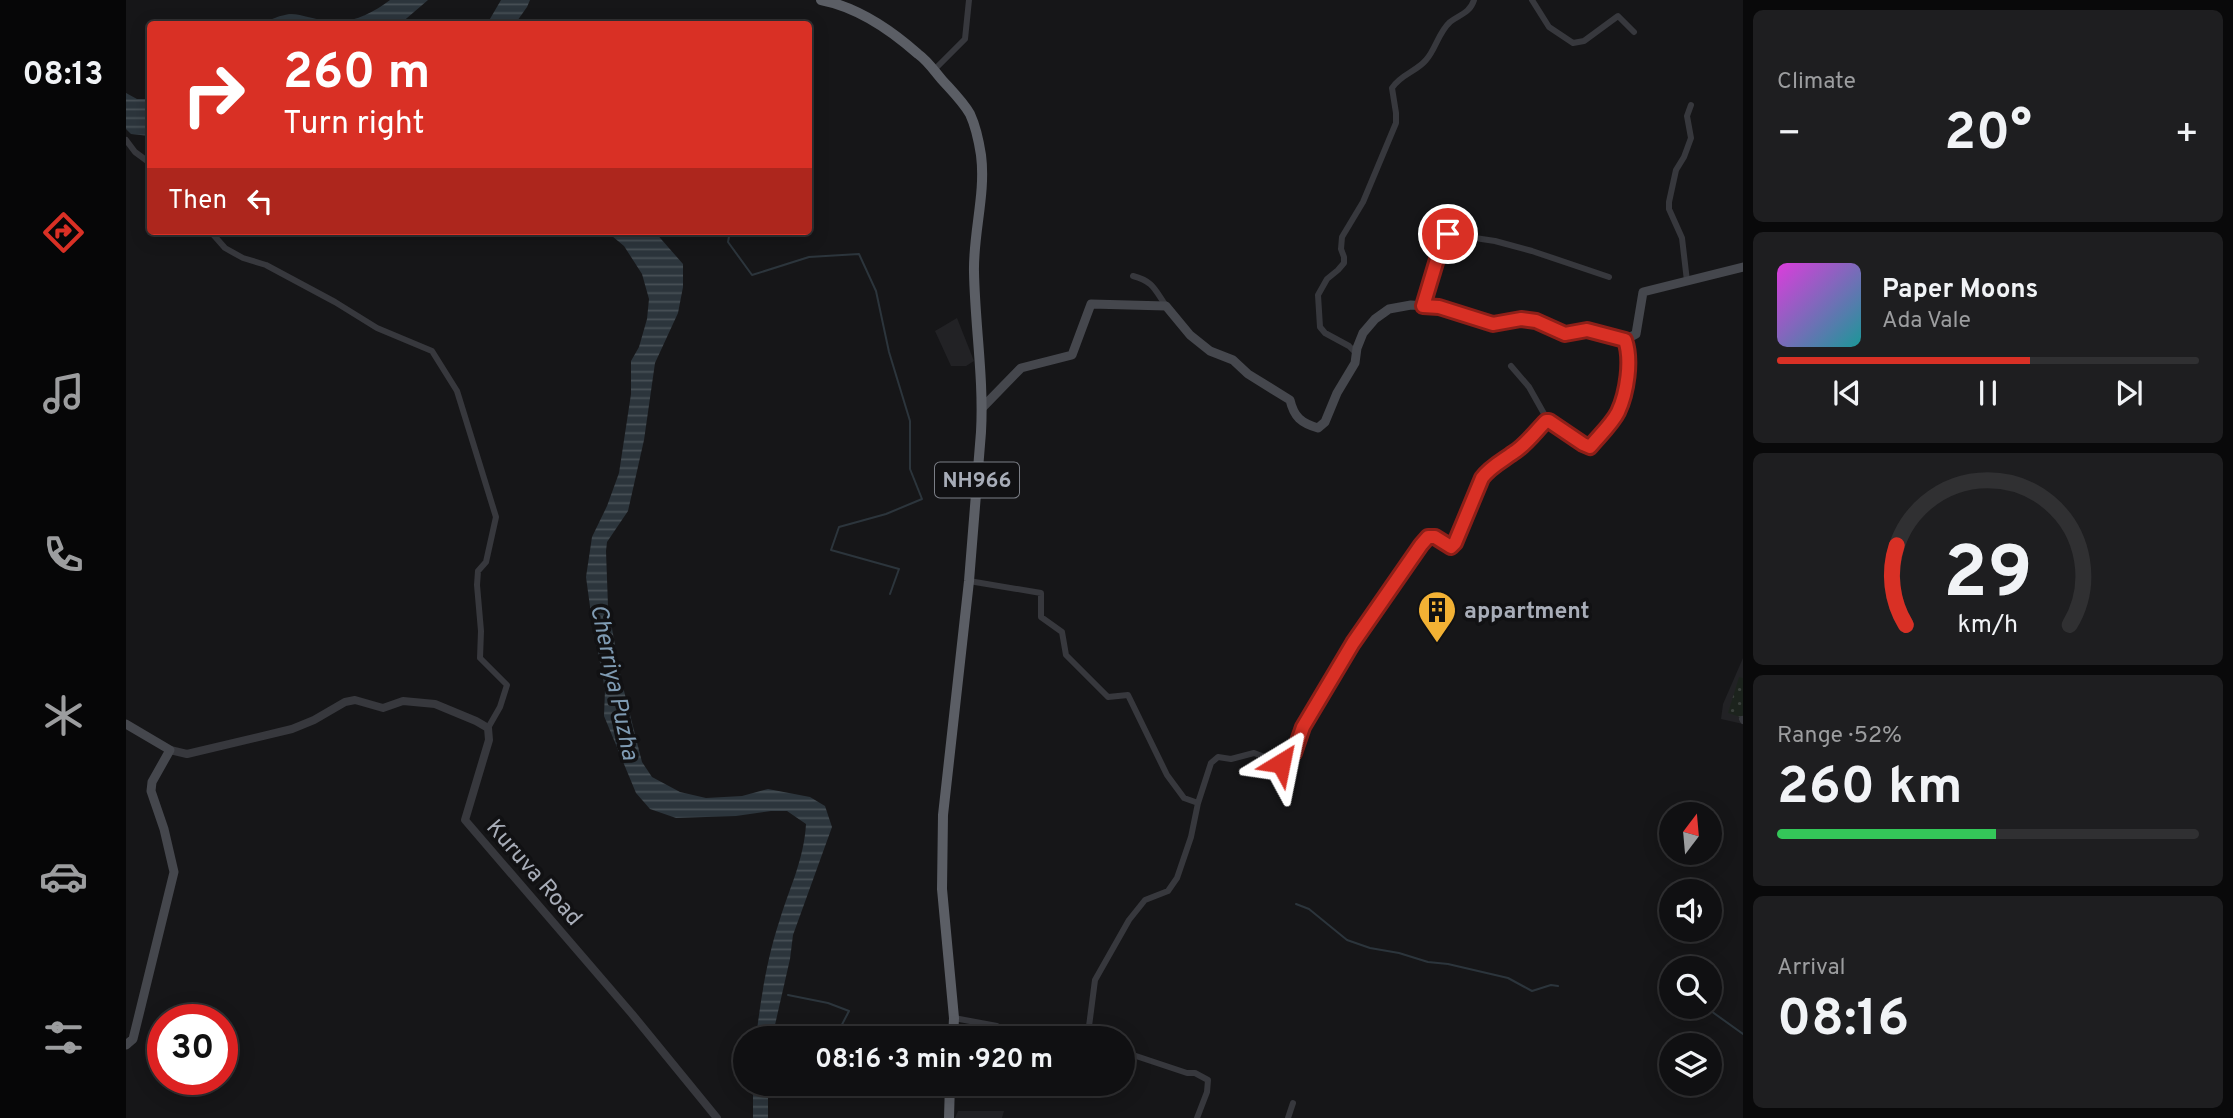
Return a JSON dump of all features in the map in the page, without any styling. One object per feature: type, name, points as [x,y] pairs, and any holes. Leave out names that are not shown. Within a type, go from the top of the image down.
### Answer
[{"type":"highway","name":"NH966","points":[[821,0],[856,11],[919,54],[956,94],[970,115],[976,128],[981,156],[982,185],[974,258],[982,408],[969,581],[943,815],[942,889],[954,1026]]},
{"type":"highway","points":[[949,1118],[950,1096]]},
{"type":"main road","points":[[982,408],[1021,368],[1072,355],[1091,304],[1166,306],[1190,335],[1210,351],[1233,360],[1290,400],[1294,414],[1305,424],[1318,428],[1325,422],[1337,393],[1355,363],[1363,333],[1375,319],[1389,309],[1411,305],[1439,307],[1493,324],[1521,319],[1536,321],[1565,334],[1587,330],[1625,340],[1636,334],[1643,292],[1743,267]]},
{"type":"main road","points":[[126,724],[170,750],[152,782],[151,791],[164,829],[174,872],[133,1039],[126,1045]]},
{"type":"street","points":[[934,70],[965,39],[969,0]]},
{"type":"street","points":[[1356,354],[1349,346],[1325,333],[1320,327],[1318,295],[1327,279],[1343,263],[1342,237],[1363,202],[1396,123],[1392,88],[1397,80],[1426,60],[1449,23],[1465,14],[1474,0]]},
{"type":"street","points":[[1532,0],[1549,27],[1573,43],[1584,41],[1618,16],[1634,32]]},
{"type":"street","points":[[1687,281],[1682,238],[1669,202],[1676,170],[1691,138],[1687,116],[1691,106]]},
{"type":"street","points":[[126,140],[135,152],[147,161]]},
{"type":"street","points":[[1423,306],[1444,236],[1448,234],[1507,244],[1609,277]]},
{"type":"street","points":[[170,750],[187,754],[292,729],[345,702],[355,701],[383,708],[403,701],[435,704],[488,728],[500,707],[507,685],[480,658],[478,571],[486,562],[496,517],[457,391],[432,351],[377,328],[265,265],[243,258],[225,248],[214,235]]},
{"type":"street","points":[[1133,276],[1152,284],[1166,306]]},
{"type":"street","points":[[1546,421],[1590,447],[1618,413],[1625,387],[1629,351],[1625,340]]},
{"type":"street","points":[[1511,366],[1529,387],[1546,421]]},
{"type":"street","points":[[1089,1026],[1095,980],[1129,920],[1145,900],[1167,891],[1177,878],[1192,837],[1198,803],[1211,763],[1218,757],[1231,759],[1254,753],[1281,763],[1294,753],[1303,727],[1353,643],[1421,545],[1428,537],[1435,537],[1451,547],[1487,471],[1506,456],[1515,453],[1546,421]]},
{"type":"street","points":[[969,581],[1041,593],[1041,617],[1062,632],[1066,655],[1108,697],[1128,695],[1167,775],[1184,798],[1198,803]]},
{"type":"street","name":"Kuruva Road","points":[[488,728],[489,740],[466,820],[717,1118]]},
{"type":"street","points":[[954,1018],[997,1026]]},
{"type":"street","points":[[1135,1056],[1195,1073],[1208,1080],[1207,1092],[1197,1118]]},
{"type":"street","points":[[1288,1118],[1293,1103]]},
{"type":"shaded area","points":[[957,318],[974,361],[966,366],[951,366],[935,331]]},
{"type":"shaded area","points":[[1743,658],[1743,724],[1721,719],[1723,704]]},
{"type":"shaded area","points":[[1739,677],[1743,678],[1743,718],[1728,713]]},
{"type":"shaded area","points":[[958,1111],[1004,1111],[1002,1118],[955,1118]]},
{"type":"water","points":[[390,0],[428,0],[404,21],[346,21],[377,9]]},
{"type":"water","points":[[501,0],[530,0],[517,21],[489,21]]},
{"type":"water","points":[[290,14],[330,21],[269,21]]},
{"type":"water","points":[[126,93],[137,99],[147,99],[147,136],[131,134],[126,129]]},
{"type":"water","name":"Cherriya Puzha","points":[[611,235],[658,235],[683,264],[683,287],[678,313],[655,363],[644,440],[628,511],[607,542],[608,606],[621,679],[642,762],[652,777],[680,792],[706,798],[742,796],[768,789],[810,797],[825,806],[832,827],[793,935],[775,1026],[758,1026],[762,993],[775,934],[800,861],[806,824],[787,811],[676,818],[650,809],[636,793],[604,716],[605,690],[586,577],[592,537],[619,473],[631,394],[631,361],[639,347],[647,319],[649,299],[642,274],[624,246]]},
{"type":"water","points":[[753,1096],[768,1096],[768,1118],[753,1118]]},
{"type":"waterway","points":[[729,235],[728,242],[752,275],[809,257],[859,254],[876,291],[889,352],[910,421],[910,469],[922,499],[886,514],[839,527],[831,550],[899,569],[890,594]]},
{"type":"waterway","points":[[1296,904],[1309,909],[1347,940],[1370,948],[1508,978],[1532,991],[1551,985],[1558,986]]},
{"type":"waterway","points":[[788,995],[828,1003],[849,1011],[841,1026]]},
{"type":"waterway","points":[[1722,1019],[1743,1034]]},
{"type":"place","name":"appartment","points":[[1437,644]]},
{"type":"route","points":[[1281,763],[1294,753],[1303,727],[1353,643],[1421,545],[1428,537],[1435,537],[1451,547],[1455,543],[1487,471],[1506,456],[1515,453],[1546,421],[1590,447],[1618,413],[1625,387],[1629,351],[1625,340],[1587,330],[1565,334],[1536,321],[1521,319],[1493,324],[1439,307],[1423,306],[1444,236],[1448,234]]}]
